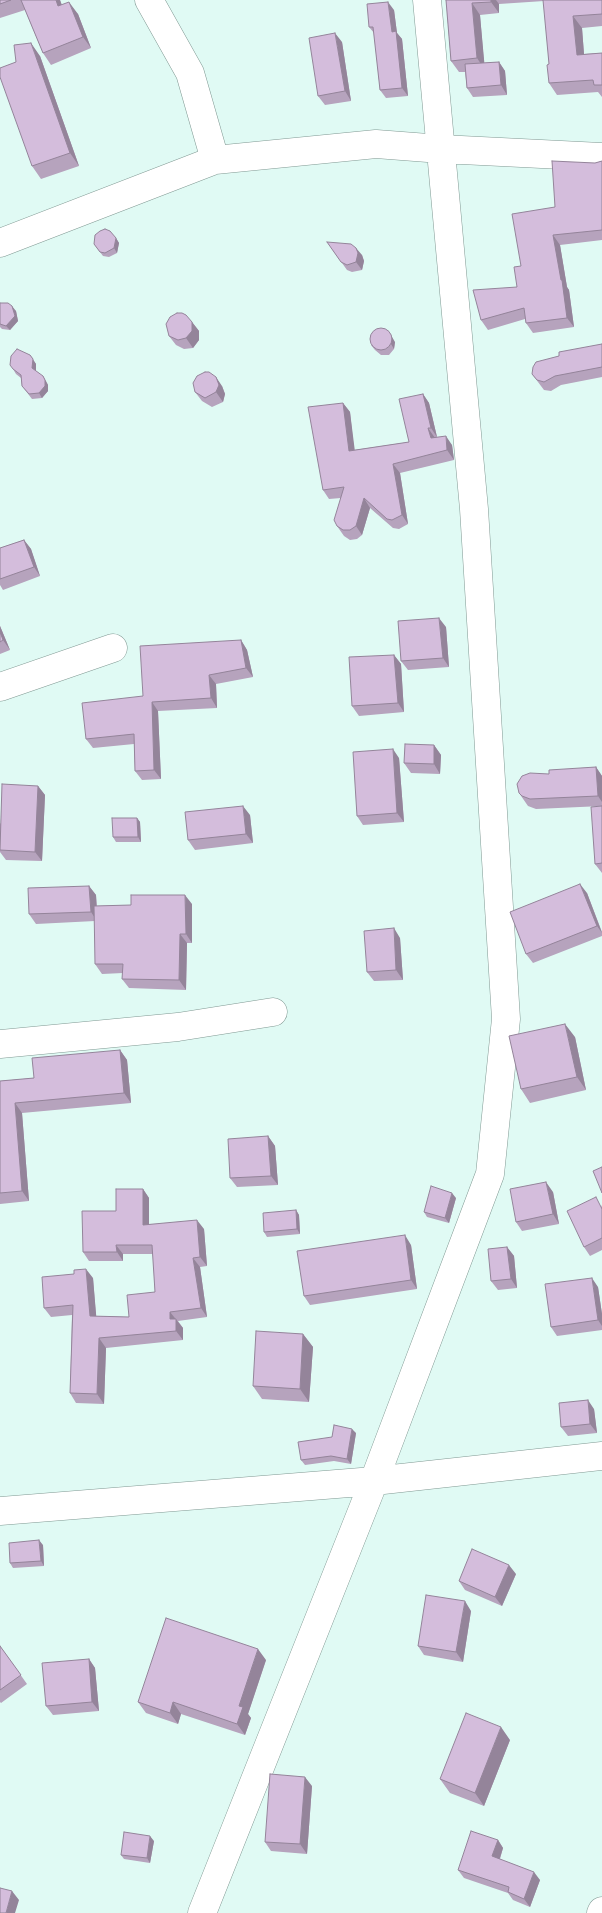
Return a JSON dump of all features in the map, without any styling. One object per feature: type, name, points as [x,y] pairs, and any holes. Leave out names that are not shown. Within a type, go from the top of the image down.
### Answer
[{"type":"street","points":[[148,0],[190,73],[215,160]]},
{"type":"street","points":[[202,1913],[374,1481],[490,1174],[506,1019],[474,509],[427,0]]},
{"type":"street","points":[[0,244],[215,160],[376,144],[442,150],[602,157]]},
{"type":"street","points":[[0,687],[113,648]]},
{"type":"street","points":[[0,1044],[178,1027],[273,1012]]},
{"type":"street","points":[[0,1511],[374,1481],[602,1456]]},
{"type":"building","points":[[0,0],[11,0],[0,4]]},
{"type":"building","points":[[21,0],[56,0],[58,6],[69,2],[83,37],[43,53]]},
{"type":"building","points":[[446,0],[491,0],[491,2],[472,3],[477,58],[451,61]]},
{"type":"building","points":[[543,0],[602,0],[602,14],[573,16],[577,55],[602,53],[602,85],[594,85],[593,80],[549,83]]},
{"type":"building","points":[[388,2],[392,32],[396,31],[402,88],[380,90],[373,27],[369,27],[367,4]]},
{"type":"building","points":[[335,33],[345,91],[318,96],[309,38]]},
{"type":"building","points":[[31,43],[70,153],[32,166],[0,77],[0,68],[16,62],[14,45]]},
{"type":"building","points":[[499,62],[501,85],[467,88],[465,64]]},
{"type":"building","points":[[552,161],[595,163],[602,161],[602,230],[553,235],[567,318],[526,323],[524,308],[481,320],[473,290],[517,287],[514,267],[521,266],[512,214],[555,207]]},
{"type":"building","points":[[105,229],[110,231],[116,238],[114,248],[105,253],[100,252],[94,244],[95,235]]},
{"type":"building","points":[[327,242],[351,244],[358,253],[356,262],[347,265],[341,262]]},
{"type":"building","points":[[0,303],[8,303],[12,306],[15,316],[6,326],[0,324]]},
{"type":"building","points":[[177,313],[186,315],[192,322],[192,331],[186,338],[178,340],[169,336],[166,324],[170,317]]},
{"type":"building","points":[[381,328],[389,331],[392,339],[389,347],[381,350],[373,347],[370,339],[373,331]]},
{"type":"building","points":[[602,344],[602,367],[555,376],[544,382],[537,380],[532,374],[536,362],[559,356],[559,352]]},
{"type":"building","points":[[17,349],[30,355],[33,359],[32,368],[43,376],[45,380],[45,386],[39,393],[29,394],[22,386],[21,375],[10,365],[11,356]]},
{"type":"building","points":[[209,372],[216,377],[219,385],[216,392],[205,398],[195,392],[193,383],[197,376]]},
{"type":"building","points":[[423,394],[431,428],[428,428],[431,438],[446,436],[447,450],[393,464],[402,515],[392,520],[387,519],[364,498],[356,526],[350,530],[343,530],[337,526],[334,520],[344,487],[323,490],[308,407],[343,403],[349,451],[409,442],[399,399]]},
{"type":"building","points":[[24,540],[34,567],[0,579],[0,548]]},
{"type":"building","points":[[439,618],[443,658],[401,661],[398,621]]},
{"type":"building","points":[[241,640],[246,668],[209,675],[211,698],[152,702],[154,770],[135,771],[134,734],[86,739],[82,703],[143,696],[140,646]]},
{"type":"building","points":[[394,655],[398,703],[352,706],[349,657]]},
{"type":"building","points":[[405,744],[434,745],[434,764],[404,763]]},
{"type":"building","points":[[393,749],[397,813],[357,816],[353,752]]},
{"type":"building","points":[[596,767],[598,796],[530,799],[519,793],[517,784],[522,776],[530,773],[549,774],[549,770]]},
{"type":"building","points":[[2,784],[38,786],[35,852],[0,850]]},
{"type":"building","points":[[243,806],[246,834],[188,840],[185,812]]},
{"type":"building","points":[[602,806],[602,863],[595,864],[591,807]]},
{"type":"building","points":[[112,818],[137,818],[138,837],[113,837]]},
{"type":"building","points":[[580,884],[597,926],[526,954],[510,912]]},
{"type":"building","points":[[89,886],[91,912],[29,914],[28,888]]},
{"type":"building","points":[[131,895],[185,895],[186,934],[180,934],[179,980],[122,979],[123,964],[95,964],[94,906],[131,905]]},
{"type":"building","points":[[394,928],[396,970],[367,972],[364,931]]},
{"type":"building","points":[[565,1024],[577,1077],[521,1089],[509,1036]]},
{"type":"building","points":[[120,1050],[124,1093],[15,1103],[22,1191],[0,1193],[0,1081],[34,1078],[32,1058]]},
{"type":"building","points":[[268,1136],[271,1176],[230,1178],[228,1139]]},
{"type":"building","points":[[602,1167],[602,1193],[593,1171]]},
{"type":"building","points":[[546,1182],[553,1214],[516,1222],[510,1189]]},
{"type":"building","points":[[431,1186],[452,1193],[445,1218],[424,1212]]},
{"type":"building","points":[[116,1189],[143,1189],[143,1225],[197,1220],[200,1257],[193,1258],[201,1308],[170,1312],[170,1319],[176,1319],[176,1331],[99,1338],[97,1394],[70,1393],[73,1305],[44,1308],[42,1277],[74,1274],[74,1270],[86,1269],[90,1316],[129,1317],[127,1295],[155,1292],[152,1245],[116,1245],[117,1252],[83,1252],[82,1211],[116,1211]]},
{"type":"building","points":[[596,1197],[602,1209],[602,1238],[584,1247],[567,1211]]},
{"type":"building","points":[[296,1210],[297,1229],[264,1232],[263,1213]]},
{"type":"building","points":[[405,1235],[411,1280],[304,1296],[297,1251]]},
{"type":"building","points":[[507,1247],[511,1279],[491,1281],[488,1249]]},
{"type":"building","points":[[592,1278],[598,1320],[551,1327],[545,1284]]},
{"type":"building","points":[[256,1331],[303,1334],[300,1389],[253,1386]]},
{"type":"building","points":[[588,1400],[590,1424],[561,1427],[559,1403]]},
{"type":"building","points":[[334,1425],[352,1429],[347,1459],[331,1456],[301,1460],[298,1442],[332,1437]]},
{"type":"building","points":[[39,1540],[41,1561],[10,1563],[9,1543]]},
{"type":"building","points":[[472,1549],[509,1565],[495,1597],[459,1581]]},
{"type":"building","points":[[426,1595],[465,1601],[456,1652],[418,1646]]},
{"type":"building","points":[[166,1618],[258,1649],[239,1706],[243,1707],[237,1724],[173,1702],[170,1713],[138,1702]]},
{"type":"building","points":[[0,1646],[21,1675],[0,1690]]},
{"type":"building","points":[[89,1659],[92,1702],[46,1706],[42,1663]]},
{"type":"building","points":[[466,1713],[501,1727],[475,1793],[440,1779]]},
{"type":"building","points":[[270,1774],[305,1777],[300,1844],[265,1842]]},
{"type":"building","points":[[471,1831],[498,1840],[492,1856],[534,1872],[524,1899],[508,1892],[509,1887],[458,1870]]},
{"type":"building","points":[[124,1832],[150,1836],[147,1858],[121,1855]]},
{"type":"building","points":[[0,1888],[12,1891],[6,1913],[0,1913]]}]
